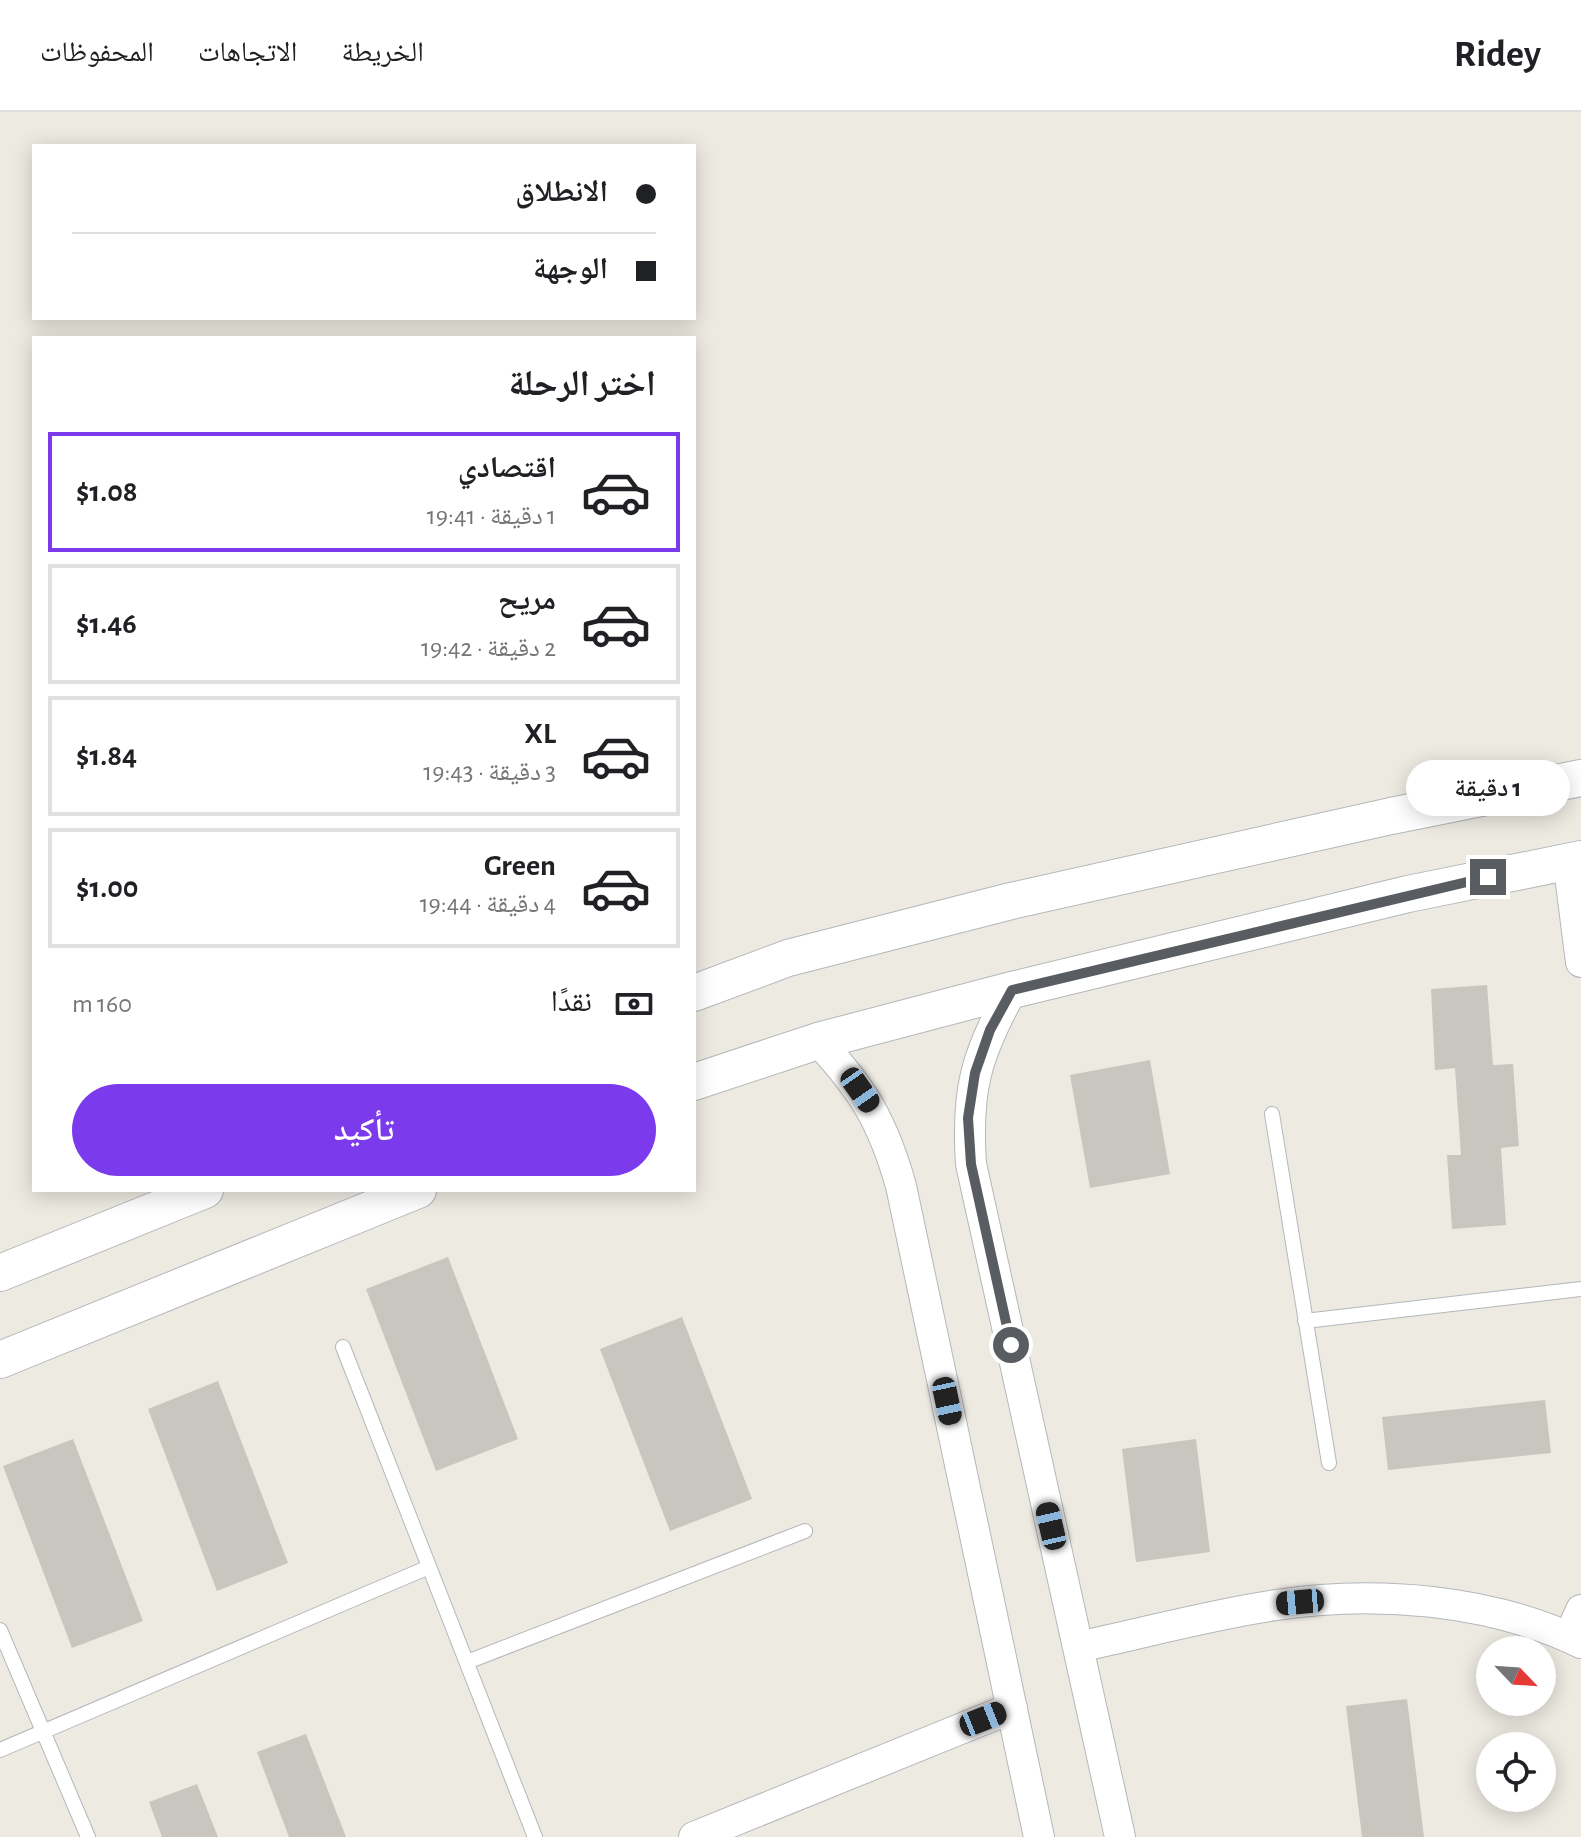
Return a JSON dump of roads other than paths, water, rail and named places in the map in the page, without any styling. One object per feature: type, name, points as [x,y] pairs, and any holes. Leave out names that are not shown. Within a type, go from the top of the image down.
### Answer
[{"type":"street","points":[[696,992],[788,958],[1011,901],[1391,816],[1581,778]]},
{"type":"street","points":[[696,1081],[818,1041],[1012,990],[1408,894],[1575,859],[1581,962]]},
{"type":"street","points":[[1012,990],[990,1030],[975,1073],[968,1118],[971,1164],[1120,1837]]},
{"type":"street","points":[[818,1041],[848,1073],[872,1107],[890,1145],[1039,1837]]},
{"type":"street","points":[[0,1273],[200,1192]]},
{"type":"street","points":[[0,1360],[413,1192]]},
{"type":"street","points":[[1078,1647],[1276,1605],[1350,1598],[1425,1601],[1577,1630]]},
{"type":"street","points":[[694,1837],[1012,1708]]},
{"type":"lane","points":[[1272,1114],[1329,1463]]},
{"type":"lane","points":[[1305,1321],[1581,1289]]},
{"type":"lane","points":[[343,1347],[535,1837]]},
{"type":"lane","points":[[467,1662],[805,1531]]},
{"type":"lane","points":[[0,1750],[429,1567]]},
{"type":"lane","points":[[0,1630],[88,1837]]}]
